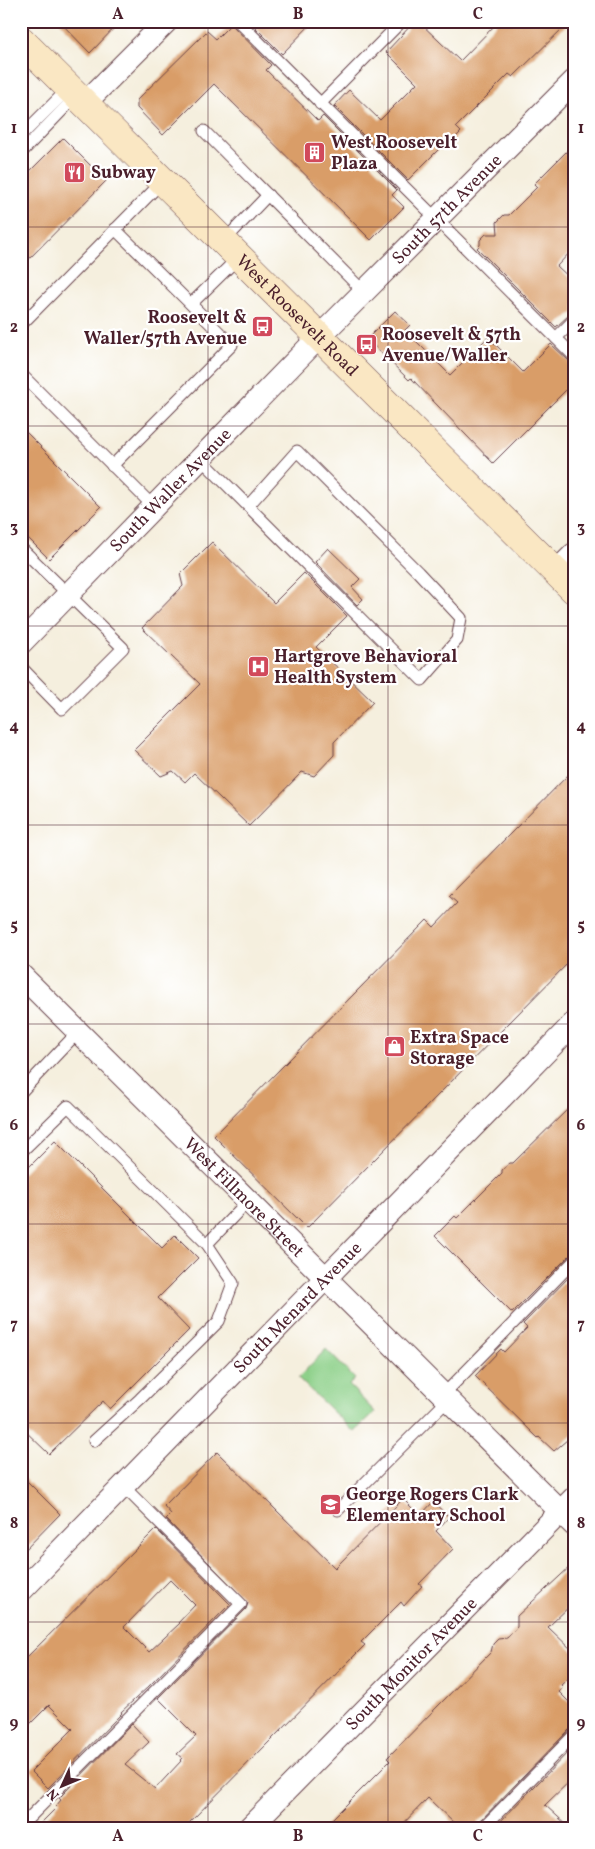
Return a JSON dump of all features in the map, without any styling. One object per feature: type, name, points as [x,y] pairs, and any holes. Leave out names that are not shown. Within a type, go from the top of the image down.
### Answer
[{"type":"main road","name":"West Roosevelt Road","points":[[21,40],[319,337],[568,572]]},
{"type":"street","points":[[77,95],[168,21]]},
{"type":"street","name":"South 57th Avenue","points":[[319,337],[574,81]]},
{"type":"street","name":"South Waller Avenue","points":[[21,643],[319,337]]},
{"type":"street","name":"West Fillmore Street","points":[[21,975],[445,1397],[569,1511]]},
{"type":"street","name":"South Menard Avenue","points":[[21,1591],[574,1023]]},
{"type":"street","name":"South Monitor Avenue","points":[[250,1828],[569,1511]]},
{"type":"lane","points":[[238,21],[574,356]]},
{"type":"lane","points":[[320,104],[402,21]]},
{"type":"lane","points":[[21,136],[77,95]]},
{"type":"lane","points":[[21,153],[77,95]]},
{"type":"lane","points":[[204,131],[364,292]]},
{"type":"lane","points":[[21,325],[163,181]]},
{"type":"lane","points":[[191,304],[268,195]]},
{"type":"lane","points":[[112,466],[232,345],[115,230]]},
{"type":"lane","points":[[556,338],[574,320]]},
{"type":"lane","points":[[21,374],[154,507]]},
{"type":"lane","points":[[200,459],[422,680],[457,640],[461,618],[297,451],[248,506]]},
{"type":"lane","points":[[21,548],[123,648],[62,709],[21,666]]},
{"type":"lane","points":[[24,1085],[78,1032]]},
{"type":"lane","points":[[21,1152],[68,1106],[207,1244],[233,1283],[218,1321],[94,1442]]},
{"type":"lane","points":[[207,1244],[248,1201]]},
{"type":"lane","points":[[338,1510],[574,1261]]},
{"type":"lane","points":[[21,1826],[241,1604],[123,1486]]},
{"type":"lane","points":[[483,1828],[574,1735]]},
{"type":"green space","points":[[326,1349],[355,1379],[349,1385],[375,1412],[354,1432],[298,1378]]},
{"type":"building","points":[[59,21],[121,21],[90,53]]},
{"type":"building","points":[[249,21],[314,21],[282,54]]},
{"type":"building","points":[[415,21],[418,21],[460,61],[499,21],[570,21],[513,77],[509,74],[456,127],[461,132],[445,148],[443,145],[408,180],[334,106],[349,90],[380,120],[417,83],[386,52]]},
{"type":"building","points":[[231,24],[271,65],[266,70],[318,121],[323,116],[397,190],[392,195],[404,207],[371,240],[214,84],[163,135],[137,108],[137,100],[207,31],[216,39]]},
{"type":"building","points":[[63,138],[106,181],[21,267],[21,180]]},
{"type":"building","points":[[574,144],[574,248],[557,266],[574,282],[574,313],[556,327],[477,248],[480,245],[480,240],[486,234],[498,234],[497,222],[504,215],[509,215],[537,187],[534,184]]},
{"type":"building","points":[[395,311],[410,325],[405,330],[450,375],[488,337],[523,372],[551,344],[569,361],[574,363],[574,382],[493,463],[411,378],[409,380],[367,339]]},
{"type":"building","points":[[21,427],[101,507],[49,559],[21,531]]},
{"type":"building","name":"Hartgrove Behavioral Health System","points":[[212,542],[274,603],[304,573],[347,616],[316,647],[373,702],[334,742],[334,755],[314,776],[302,772],[249,826],[194,773],[185,782],[173,771],[161,776],[134,750],[200,684],[142,628],[183,586],[180,574]]},
{"type":"building","points":[[328,548],[360,579],[352,587],[363,599],[357,605],[315,562]]},
{"type":"building","name":"Extra Space Storage","points":[[574,769],[574,957],[307,1228],[214,1136],[427,920],[434,927],[457,903],[449,896]]},
{"type":"building","points":[[574,1103],[574,1254],[569,1256],[512,1313],[435,1236],[455,1216],[457,1218],[502,1173],[502,1170],[510,1163],[513,1163]]},
{"type":"building","points":[[55,1141],[162,1248],[175,1235],[198,1258],[158,1298],[189,1330],[110,1409],[103,1401],[49,1454],[21,1427],[21,1175]]},
{"type":"building","points":[[574,1272],[574,1434],[554,1451],[538,1438],[475,1376],[501,1349],[504,1352],[527,1328],[523,1324]]},
{"type":"building","points":[[217,1452],[335,1568],[403,1499],[420,1516],[433,1502],[449,1517],[436,1531],[453,1549],[419,1584],[422,1586],[404,1606],[401,1602],[361,1642],[365,1645],[184,1828],[36,1828],[57,1807],[61,1800],[59,1798],[132,1724],[149,1742],[125,1765],[155,1789],[181,1761],[182,1758],[177,1754],[196,1736],[158,1698],[246,1609],[248,1603],[166,1519],[171,1514],[164,1506]]},
{"type":"building","points":[[21,1475],[60,1514],[21,1554]]},
{"type":"building","points":[[156,1529],[230,1604],[121,1712],[48,1788],[31,1771],[73,1729],[49,1705],[21,1733],[21,1663]],"holes":[[[170,1580],[195,1605],[179,1624],[149,1652],[124,1627]]]},
{"type":"building","points":[[574,1563],[574,1602],[548,1627],[574,1652],[574,1673],[561,1685],[563,1687],[559,1692],[574,1707],[574,1728],[569,1730],[478,1823],[476,1828],[459,1828],[428,1798],[399,1828],[323,1828],[390,1761],[387,1758],[491,1652],[493,1644],[498,1639],[507,1638],[517,1627],[517,1616]]},
{"type":"building","points":[[574,1746],[574,1777],[545,1805],[570,1828],[494,1828]]},
{"type":"place","name":"West Roosevelt Plaza","points":[[315,152]]},
{"type":"place","name":"Subway","points":[[75,172]]},
{"type":"place","name":"Roosevelt & Waller/57th Avenue","points":[[263,327]]},
{"type":"place","name":"Roosevelt & 57th Avenue/Waller","points":[[366,344]]},
{"type":"place","name":"Hartgrove Behavioral Health System","points":[[258,666]]},
{"type":"place","name":"Extra Space Storage","points":[[394,1047]]},
{"type":"place","name":"George Rogers Clark Elementary School","points":[[330,1504]]}]
